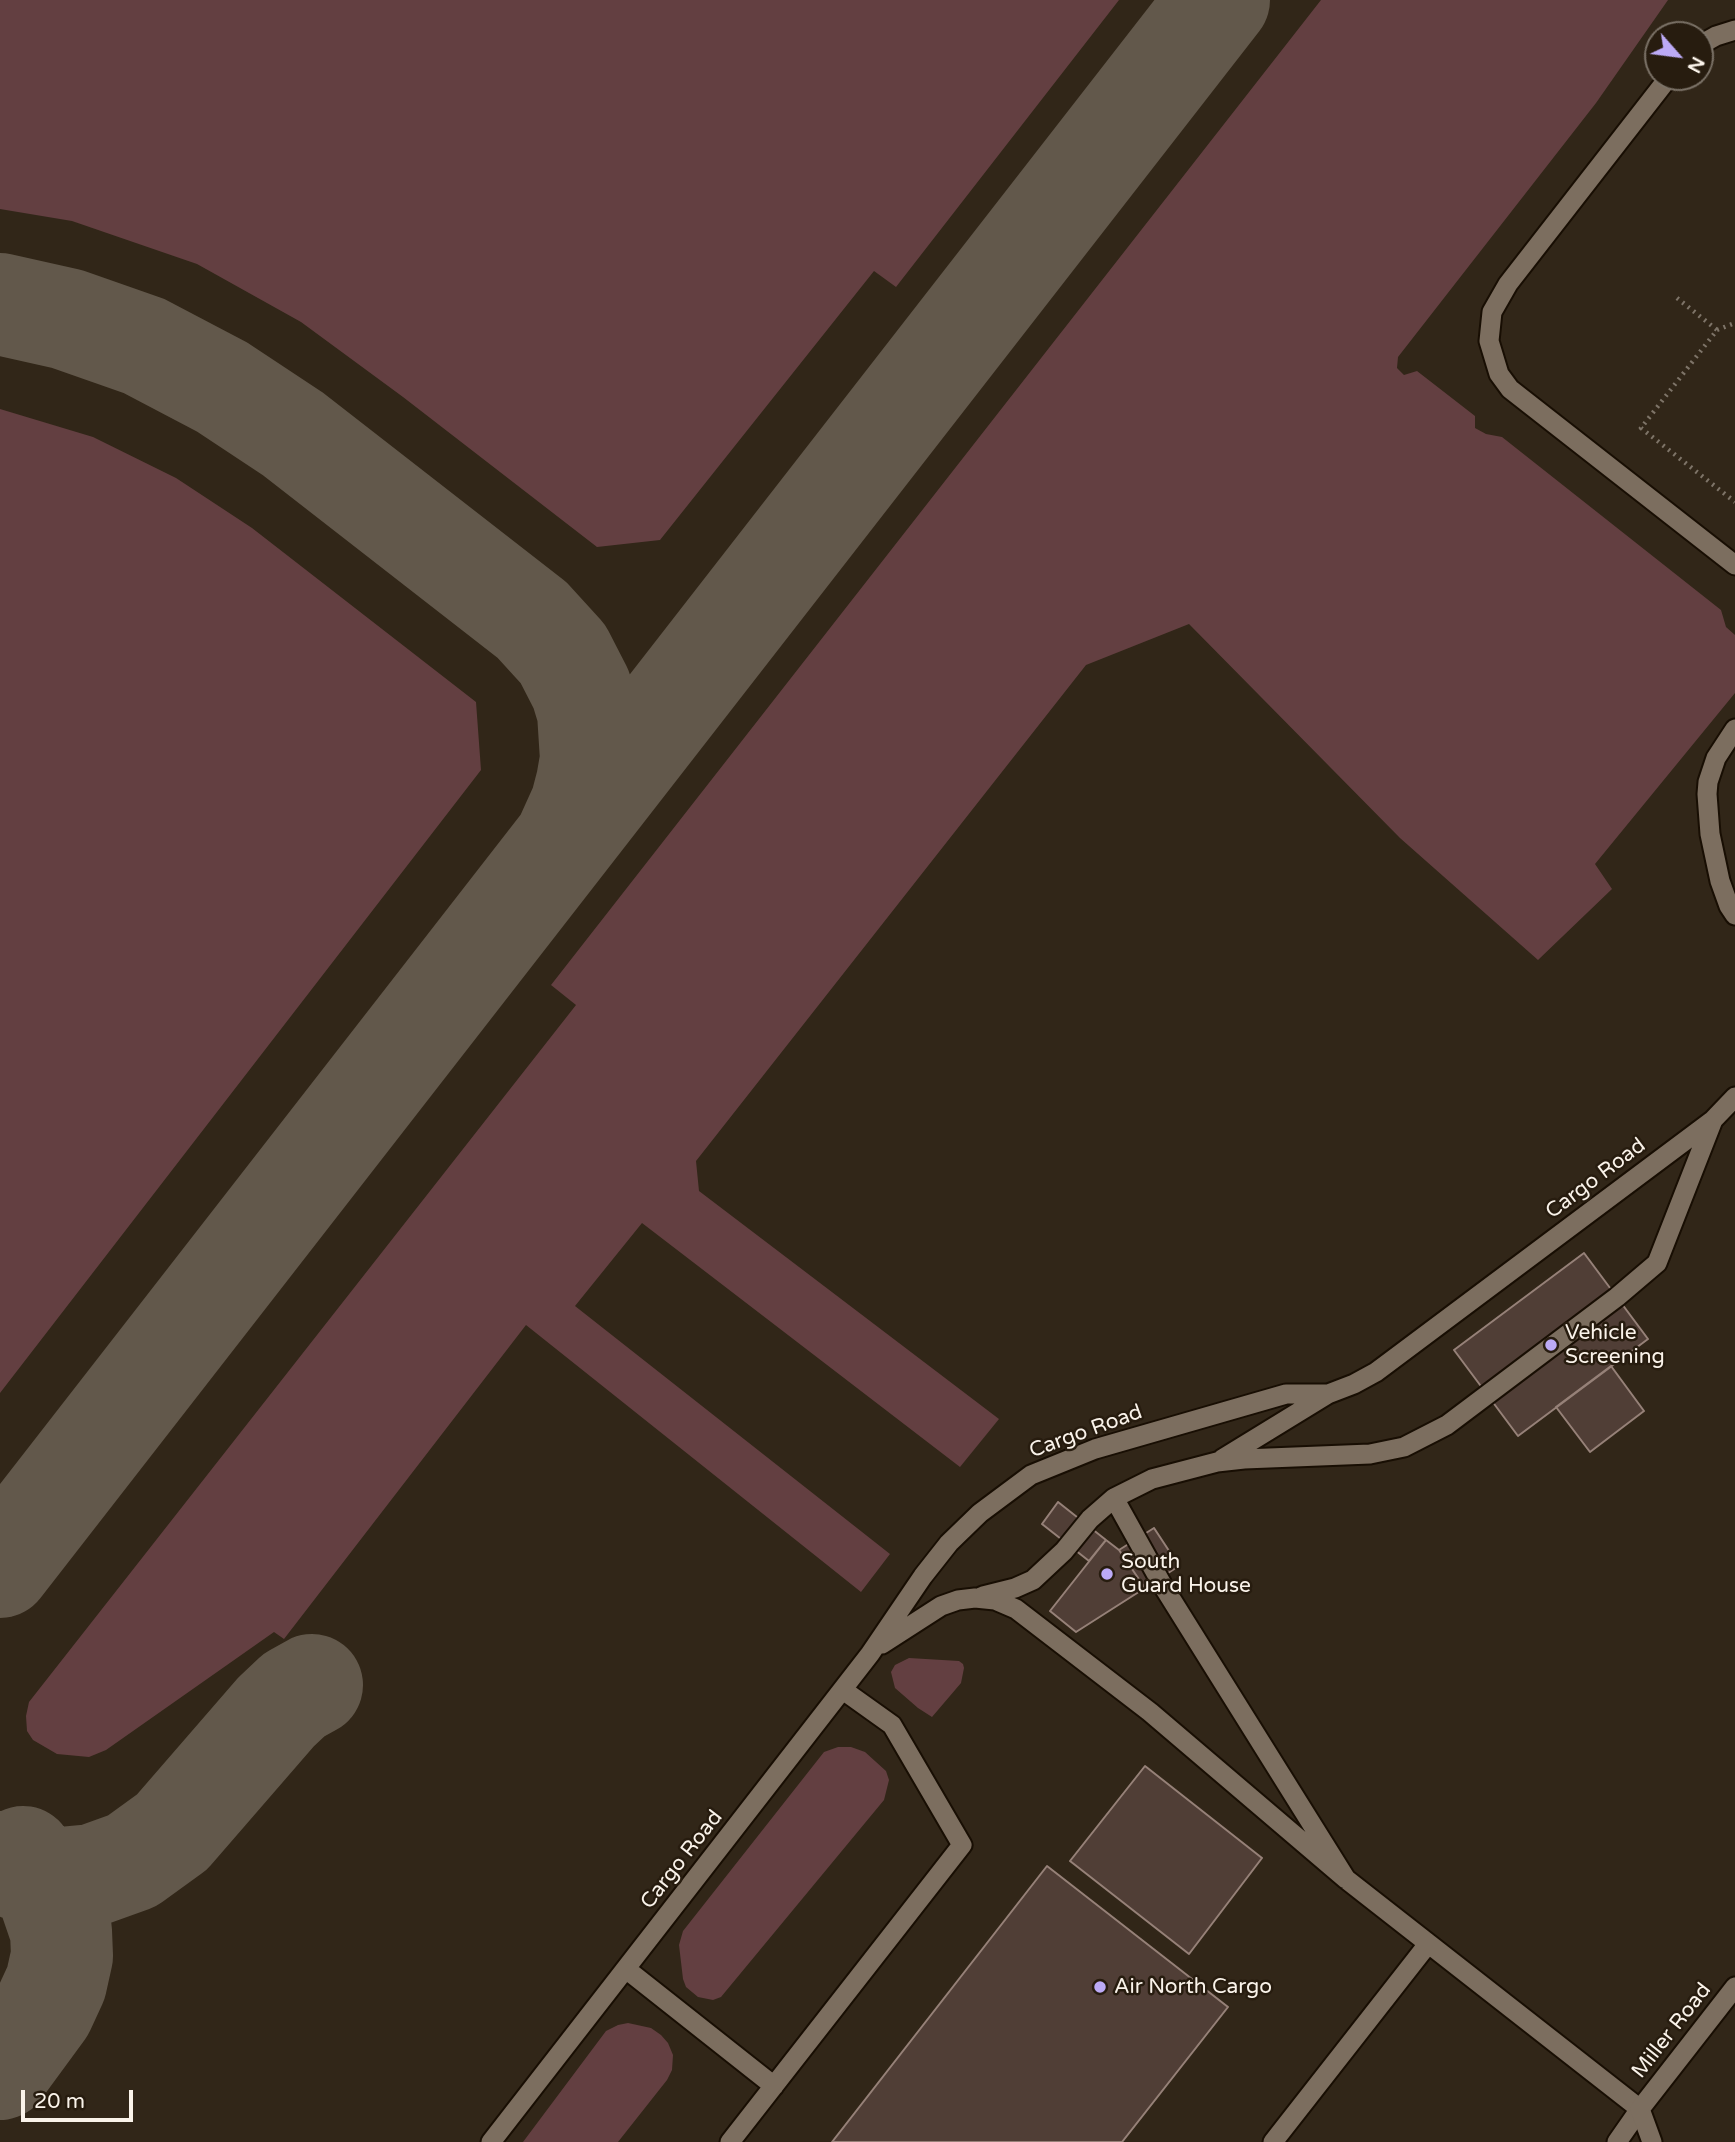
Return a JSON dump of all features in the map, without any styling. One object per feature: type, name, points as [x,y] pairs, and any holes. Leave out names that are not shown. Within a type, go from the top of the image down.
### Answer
[{"type":"street","points":[[1714,37],[1735,30]]},
{"type":"street","points":[[1658,91],[1508,284],[1492,312],[1489,341],[1499,374],[1510,390],[1735,565]]},
{"type":"street","points":[[1735,729],[1721,747],[1711,770],[1707,794],[1710,834],[1720,881],[1735,915]]},
{"type":"street","points":[[1710,834],[1718,855],[1735,874]]},
{"type":"street","points":[[870,1654],[888,1638],[941,1606],[1015,1588],[1033,1580],[1064,1551],[1090,1519],[1114,1498],[1152,1479],[1217,1462],[1244,1458],[1370,1454],[1404,1447],[1447,1425],[1657,1263],[1713,1120],[1735,1097]]},
{"type":"street","name":"Cargo Road","points":[[491,2142],[843,1690],[923,1576],[949,1543],[980,1513],[1031,1475],[1095,1449],[1286,1394],[1328,1394],[1376,1372],[1713,1120]]},
{"type":"street","points":[[1217,1462],[1328,1394]]},
{"type":"street","points":[[1114,1498],[1163,1586],[1346,1879]]},
{"type":"street","points":[[975,1598],[995,1600],[1016,1609],[1049,1632],[1150,1712],[1346,1879],[1640,2109],[1617,2142]]},
{"type":"street","points":[[730,2142],[962,1845],[892,1725],[843,1690]]},
{"type":"street","points":[[1273,2142],[1428,1944]]},
{"type":"street","points":[[626,1969],[774,2086]]},
{"type":"street","name":"Miller Road","points":[[1652,2142],[1640,2109],[1735,1987]]},
{"type":"path","points":[[1677,298],[1717,330]]},
{"type":"path","points":[[1735,323],[1717,330],[1641,428],[1735,502]]},
{"type":"shaded area","points":[[0,0],[1119,0],[896,287],[874,271],[660,540],[597,547],[301,322],[197,264],[72,221],[0,209]]},
{"type":"shaded area","points":[[1321,0],[1668,0],[1653,21],[1644,21],[1644,34],[1596,103],[1398,357],[1397,368],[1404,375],[1417,371],[1475,416],[1475,428],[1486,434],[1502,437],[1721,610],[1726,627],[1735,635],[1735,693],[1595,864],[1612,889],[1538,960],[1400,838],[1189,624],[1086,665],[696,1161],[699,1191],[999,1419],[960,1467],[642,1223],[575,1306],[890,1554],[861,1592],[526,1325],[284,1639],[274,1632],[106,1750],[89,1757],[57,1754],[33,1740],[27,1731],[29,1702],[576,1005],[551,985]]},
{"type":"shaded area","points":[[0,409],[93,437],[176,478],[252,528],[476,702],[481,770],[0,1393]]},
{"type":"shaded area","points":[[909,1658],[959,1661],[963,1664],[961,1683],[932,1717],[895,1688],[891,1672],[895,1665]]},
{"type":"shaded area","points":[[838,1747],[851,1747],[865,1752],[886,1771],[889,1780],[884,1800],[721,1997],[713,2000],[698,1997],[686,1987],[683,1979],[679,1945],[683,1931],[824,1752]]},
{"type":"shaded area","points":[[628,2023],[651,2028],[661,2035],[673,2055],[672,2070],[618,2142],[523,2142],[606,2031]]},
{"type":"building","name":"Vehicle Screening","points":[[1584,1253],[1648,1339],[1518,1436],[1454,1350]]},
{"type":"building","points":[[1611,1366],[1644,1411],[1590,1452],[1556,1407]]},
{"type":"building","points":[[1058,1502],[1106,1540],[1089,1561],[1042,1524]]},
{"type":"building","points":[[1154,1528],[1179,1566],[1145,1588],[1119,1550]]},
{"type":"building","name":"South Guard House","points":[[1106,1540],[1119,1550],[1145,1588],[1076,1632],[1050,1611]]},
{"type":"building","points":[[1145,1766],[1262,1858],[1189,1954],[1070,1861]]},
{"type":"building","points":[[1047,1866],[1228,2007],[1122,2142],[832,2142]]},
{"type":"taxiway","points":[[0,1567],[1219,0]]},
{"type":"taxiway","points":[[0,304],[67,319],[144,346],[222,387],[293,434],[532,620],[563,654],[581,689],[588,712],[591,759],[581,805],[567,836]]},
{"type":"taxiway","points":[[0,1862],[28,1873],[61,1878],[93,1875],[132,1861],[172,1832],[276,1712],[294,1695],[312,1685]]},
{"type":"taxiway","points":[[0,2069],[44,2009],[56,1983],[62,1956],[61,1931],[47,1890],[23,1857]]},
{"type":"place","name":"Vehicle Screening","points":[[1551,1345]]},
{"type":"place","name":"South Guard House","points":[[1107,1574]]},
{"type":"place","name":"Air North Cargo","points":[[1100,1987]]}]
